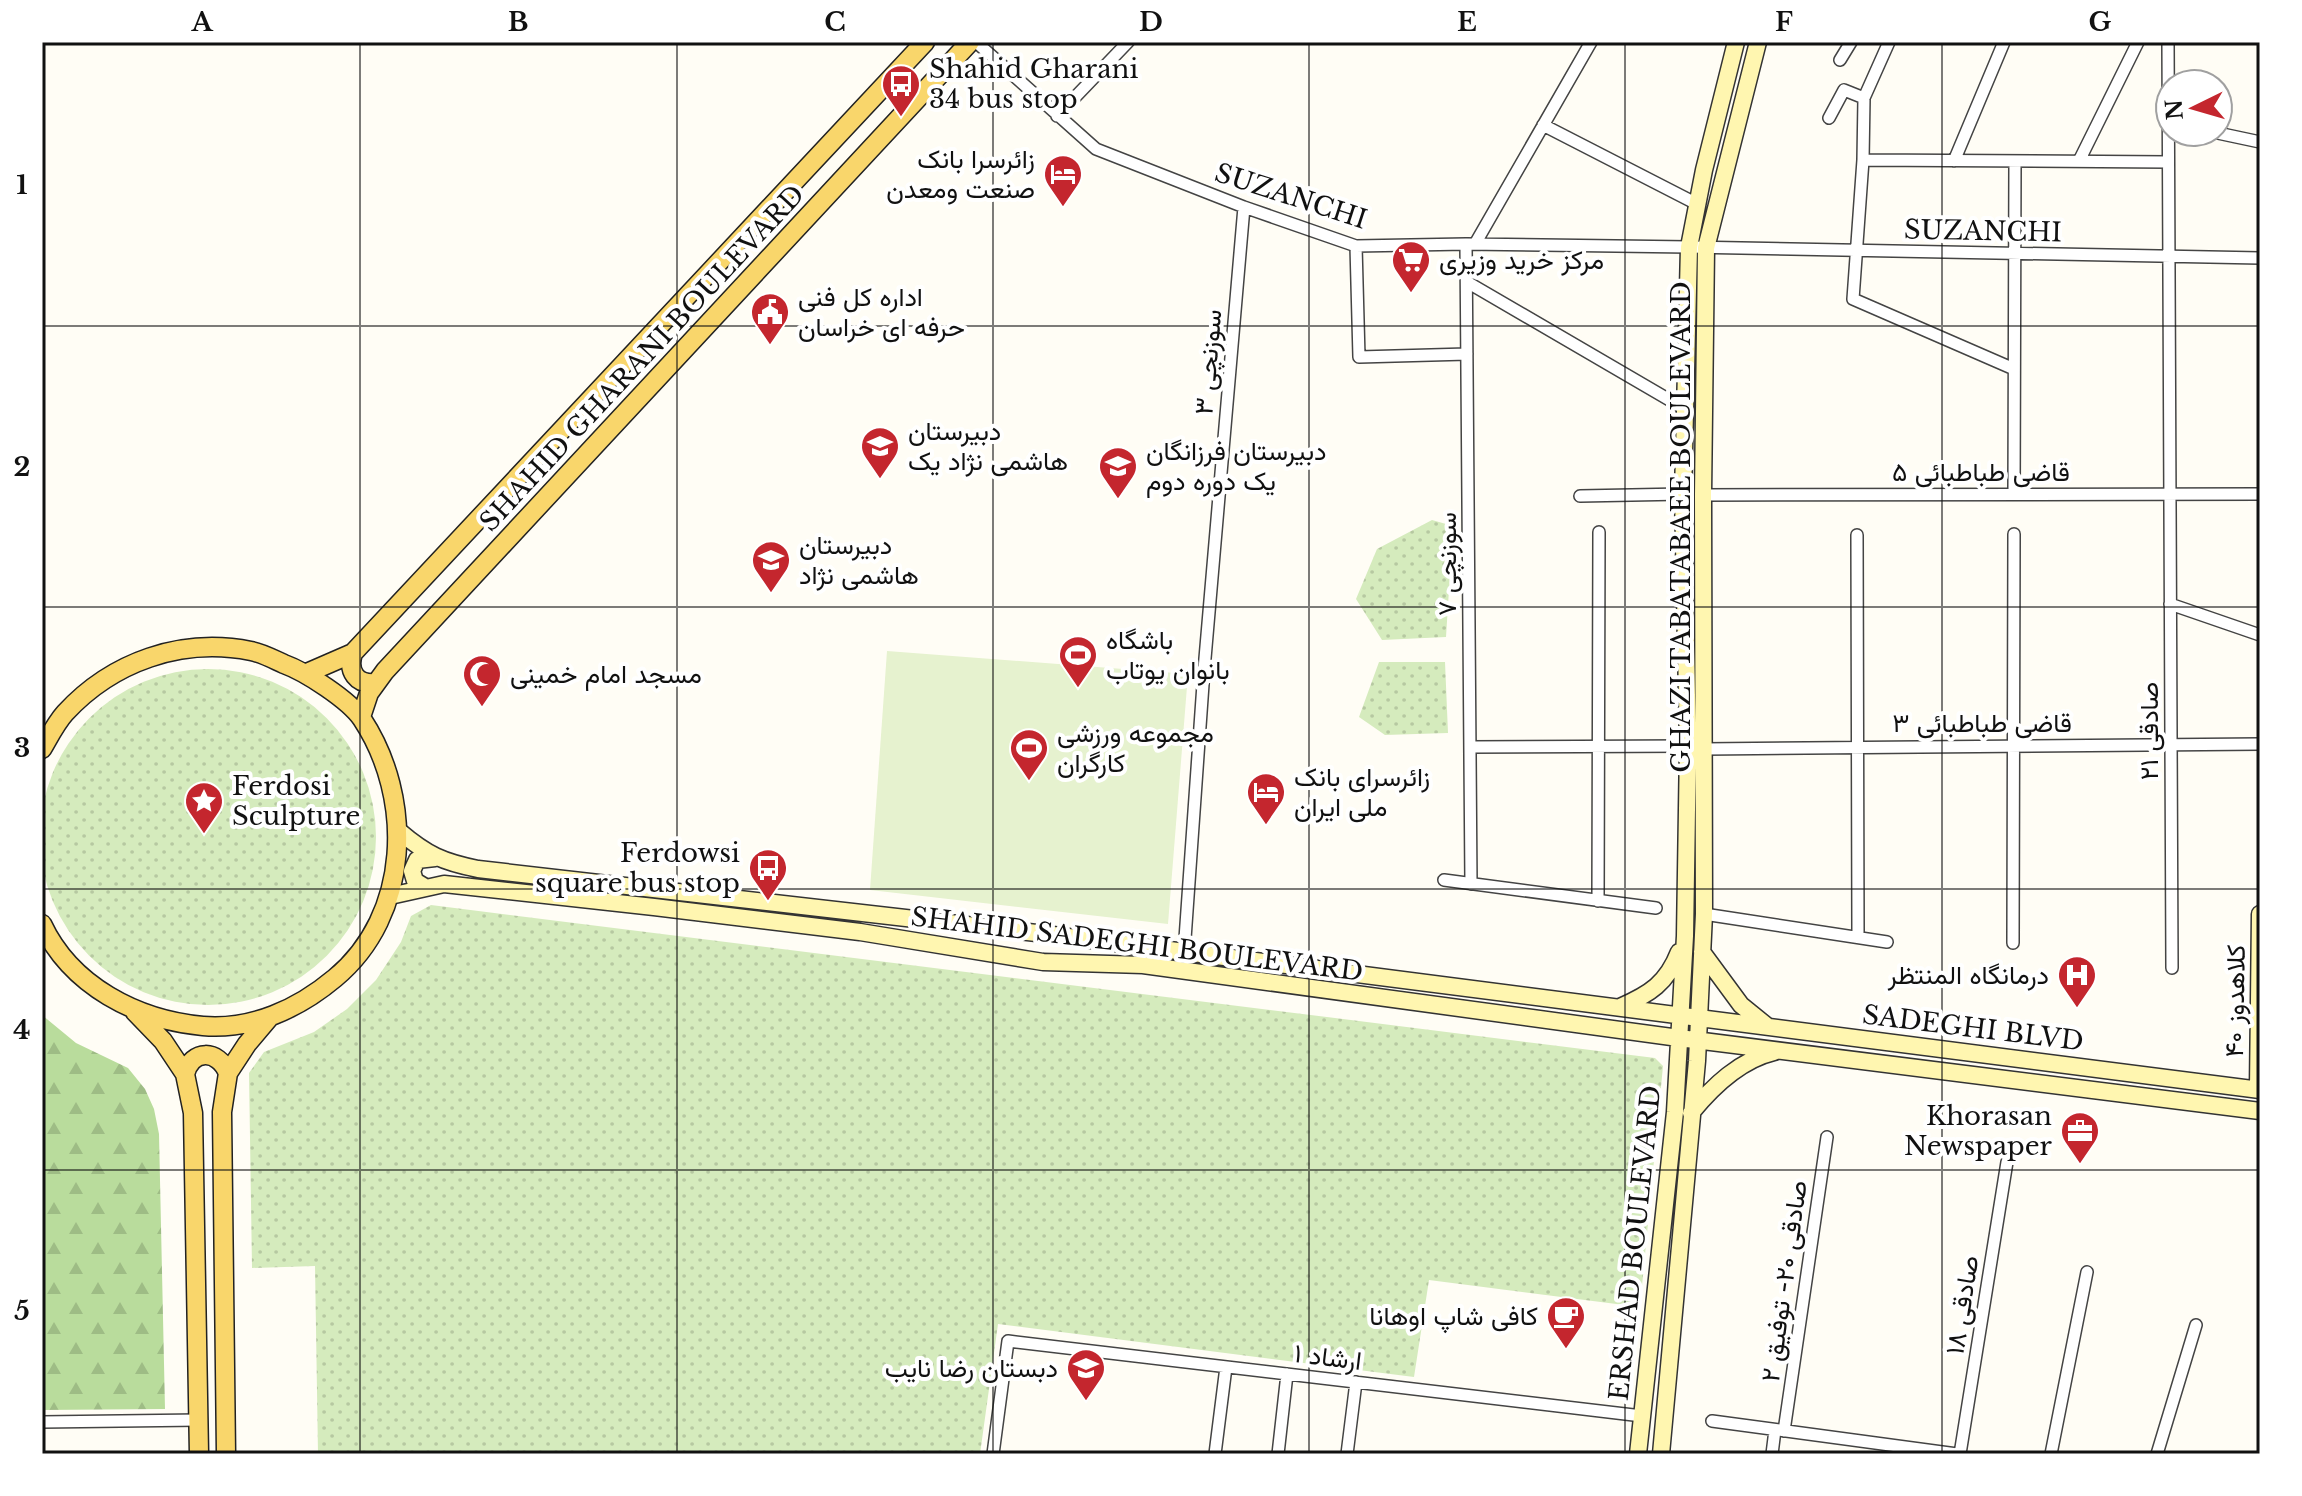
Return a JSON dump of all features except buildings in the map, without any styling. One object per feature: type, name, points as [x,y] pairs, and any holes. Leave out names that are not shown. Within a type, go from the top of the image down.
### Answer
[{"type":"main road","name":"SHAHID GHARANI BOULEVARD","points":[[361,717],[376,683],[973,42]]},
{"type":"main road","name":"GHAZI TABATABAEE BOULEVARD","points":[[1680,1016],[1696,748],[1703,495],[1697,204],[1736,42]]},
{"type":"main road","name":"GHAZI TABATABAEE BOULEVARD","points":[[1699,1018],[1704,914],[1683,494],[1685,409],[1697,247],[1758,42]]},
{"type":"main road","name":"SHAHID GHARANI BOULEVARD","points":[[307,673],[353,653],[918,46]]},
{"type":"main road","points":[[42,749],[64,714],[110,674],[149,656],[204,646],[252,651],[307,673],[361,717],[384,762],[399,831],[398,857],[390,896],[369,939],[345,970],[315,995],[269,1018],[215,1027],[173,1023],[133,1010],[93,987],[63,957],[42,924]]},
{"type":"main road","points":[[353,653],[350,663],[358,680],[367,684],[376,683]]},
{"type":"main road","name":"SHAHID SADEGHI BOULEVARD","points":[[399,831],[422,851],[446,863],[478,869],[1045,934],[1680,1016]]},
{"type":"main road","points":[[425,887],[415,881],[412,871],[417,860],[437,858]]},
{"type":"main road","name":"SHAHID SADEGHI BOULEVARD","points":[[390,896],[444,884],[639,905],[860,932],[1043,962],[1143,965],[1783,1050]]},
{"type":"main road","name":"کلاهدوز ۴۰","points":[[2259,1089],[2260,914]]},
{"type":"main road","points":[[1043,962],[1045,934]]},
{"type":"main road","points":[[1618,1008],[1641,998],[1671,973],[1685,936]]},
{"type":"main road","points":[[1702,952],[1741,1005],[1768,1027]]},
{"type":"main road","points":[[133,1010],[163,1041],[185,1074],[193,1113],[199,1454]]},
{"type":"main road","name":"SADEGHI BLVD","points":[[1680,1016],[2259,1089]]},
{"type":"main road","name":"ERSHAD BOULEVARD","points":[[1638,1454],[1675,1112],[1680,1016]]},
{"type":"main road","points":[[226,1454],[222,1112],[228,1073],[269,1018]]},
{"type":"main road","name":"ERSHAD BOULEVARD","points":[[1661,1454],[1699,1018]]},
{"type":"main road","points":[[1691,1113],[1708,1092],[1746,1062],[1783,1050]]},
{"type":"main road","name":"SADEGHI BLVD","points":[[1783,1050],[2260,1111]]},
{"type":"main road","points":[[185,1074],[188,1064],[195,1057],[206,1054],[216,1056],[224,1063],[228,1073]]},
{"type":"street","name":"SUZANCHI","points":[[973,42],[1096,149],[1244,207],[1356,246],[1471,244],[2260,258]]},
{"type":"street","points":[[1057,116],[1128,42]]},
{"type":"street","points":[[1471,244],[1591,42]]},
{"type":"street","points":[[1840,60],[1851,42]]},
{"type":"street","points":[[1889,42],[1864,98],[1853,299],[2014,369]]},
{"type":"street","points":[[1954,161],[2004,42]]},
{"type":"street","points":[[2079,161],[2138,42]]},
{"type":"street","name":"صادقی ۲۱","points":[[2168,42],[2168,68]]},
{"type":"street","points":[[1829,118],[1844,90],[1864,98]]},
{"type":"street","points":[[1543,125],[1697,204]]},
{"type":"street","points":[[2234,136],[2260,142]]},
{"type":"street","name":"صادقی ۲۱","points":[[2168,148],[2172,968]]},
{"type":"street","points":[[1863,160],[2168,162]]},
{"type":"street","points":[[2014,494],[2015,161]]},
{"type":"street","name":"سوزنچی ۳","points":[[1184,953],[1244,207]]},
{"type":"street","name":"سوزنچی ۷","points":[[1471,244],[1467,282],[1471,884]]},
{"type":"street","points":[[1356,246],[1359,357],[1467,354]]},
{"type":"street","points":[[1467,282],[1685,409]]},
{"type":"street","points":[[1580,496],[1683,494]]},
{"type":"street","name":"قاضی طباطبائی ۵","points":[[1703,495],[2260,494]]},
{"type":"street","points":[[1598,901],[1599,532]]},
{"type":"street","points":[[2013,943],[2014,534]]},
{"type":"street","points":[[1857,535],[1858,937]]},
{"type":"street","points":[[2170,604],[2260,635]]},
{"type":"street","name":"قاضی طباطبائی ۳","points":[[1471,747],[2260,744]]},
{"type":"street","points":[[1444,880],[1656,908]]},
{"type":"street","points":[[1704,914],[1887,942]]},
{"type":"street","name":"صادقی ۲۰- توفیق ۲","points":[[1772,1454],[1779,1430],[1827,1137]]},
{"type":"street","name":"صادقی ۱۸","points":[[1959,1454],[2007,1162]]},
{"type":"street","points":[[2051,1454],[2087,1272]]},
{"type":"street","points":[[2157,1454],[2196,1325]]},
{"type":"street","name":"ارشاد ۱","points":[[993,1454],[1008,1341],[1642,1416]]},
{"type":"street","points":[[1215,1454],[1226,1367]]},
{"type":"street","points":[[1278,1454],[1287,1374]]},
{"type":"street","points":[[1347,1454],[1356,1382]]},
{"type":"street","points":[[42,1422],[199,1420]]},
{"type":"street","points":[[1712,1421],[1959,1454]]},
{"type":"green space","points":[[1432,520],[1453,526],[1446,637],[1382,640],[1356,599],[1377,549]]},
{"type":"green space","name":"مجموعه ورزشی کارگران","points":[[887,651],[1188,674],[1168,924],[870,890]]},
{"type":"green space","points":[[1379,662],[1445,662],[1448,733],[1385,735],[1359,717]]},
{"type":"green space","points":[[208,669],[241,672],[272,682],[301,697],[327,718],[348,744],[363,773],[373,804],[376,837],[373,870],[363,901],[348,930],[327,956],[301,977],[272,992],[241,1002],[208,1005],[175,1002],[144,992],[115,977],[89,956],[68,930],[53,901],[43,870],[40,837],[43,804],[53,773],[68,744],[89,718],[115,697],[144,682],[175,672]]},
{"type":"green space","points":[[431,905],[1655,1058],[1663,1066],[1640,1307],[1429,1280],[1414,1377],[998,1324],[980,1454],[318,1454],[315,1266],[252,1268],[249,1073],[264,1052],[314,1032],[347,1009],[376,980],[401,942],[411,916]]},
{"type":"green space","points":[[42,1015],[76,1043],[128,1068],[145,1089],[154,1109],[159,1134],[165,1409],[42,1410]]},
{"type":"place","name":"Shahid Gharani 34 bus stop","points":[[901,118]]},
{"type":"place","name":"زائرسرا بانک صنعت ومعدن","points":[[1063,208]]},
{"type":"place","name":"مرکز خرید وزیری","points":[[1411,294]]},
{"type":"place","name":"اداره کل فنی حرفه ای خراسان","points":[[770,346]]},
{"type":"place","name":"دبیرستان هاشمی نژاد یک","points":[[880,480]]},
{"type":"place","name":"دبیرستان فرزانگان یک دوره دوم","points":[[1118,500]]},
{"type":"place","name":"دبیرستان هاشمی نژاد","points":[[771,594]]},
{"type":"place","name":"باشگاه بانوان یوتاب","points":[[1078,689]]},
{"type":"place","name":"مسجد امام خمینی","points":[[482,708]]},
{"type":"place","name":"مجموعه ورزشی کارگران","points":[[1029,782]]},
{"type":"place","name":"زائرسرای بانک ملی ایران","points":[[1266,826]]},
{"type":"place","name":"Ferdosi Sculpture","points":[[204,835]]},
{"type":"place","name":"Ferdowsi square bus stop","points":[[768,902]]},
{"type":"place","name":"درمانگاه المنتظر","points":[[2077,1009]]},
{"type":"place","name":"Khorasan Newspaper","points":[[2080,1165]]},
{"type":"place","name":"کافی شاپ اوهانا","points":[[1566,1350]]},
{"type":"place","name":"دبستان رضا نایب","points":[[1086,1402]]}]
